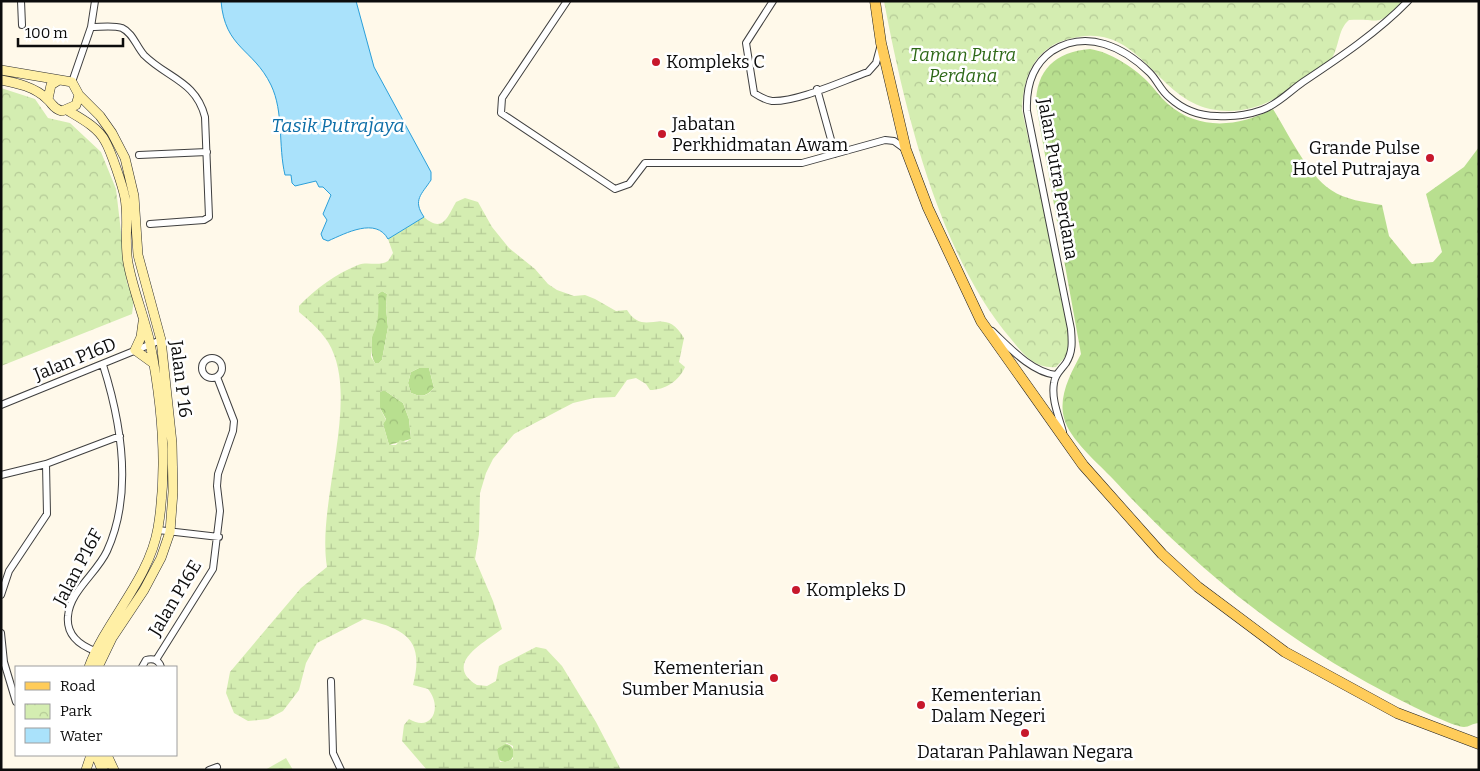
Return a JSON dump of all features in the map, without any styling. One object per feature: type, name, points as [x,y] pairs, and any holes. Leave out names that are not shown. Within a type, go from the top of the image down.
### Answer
[{"type":"main road","points":[[875,1],[881,43],[906,150],[928,208],[981,321],[1083,466],[1162,554],[1198,587],[1285,652],[1371,701],[1428,727],[1479,744]]},
{"type":"street","points":[[21,1],[22,25]]},
{"type":"street","points":[[1,70],[72,82],[91,27],[95,1]]},
{"type":"street","points":[[567,1],[502,98],[501,113],[615,189],[629,184],[645,163],[802,163],[885,140],[894,141],[906,150]]},
{"type":"street","points":[[773,1],[746,43],[754,92],[762,98],[773,101],[801,96],[868,72],[876,63],[881,43]]},
{"type":"street","name":"Jalan Putra Perdana","points":[[1056,375],[1065,364],[1071,351],[1071,329],[1027,111],[1026,95],[1031,78],[1045,56],[1056,49],[1079,41],[1107,44],[1121,49],[1151,74],[1168,97],[1182,107],[1208,116],[1251,114],[1264,110],[1321,71],[1408,1]]},
{"type":"street","points":[[91,27],[115,26],[127,31],[145,56],[191,88],[204,112],[209,217],[204,220],[150,224]]},
{"type":"street","name":"Jalan P 16","points":[[1,80],[19,84],[48,99],[53,107],[67,110],[86,121],[105,140],[125,198],[128,262],[150,342],[162,439],[163,482],[158,530],[150,556],[135,585],[95,651],[89,666]]},
{"type":"street","points":[[48,99],[51,85],[59,80]]},
{"type":"street","name":"Jalan P 16","points":[[72,82],[79,95],[100,116],[112,133],[125,158],[134,196],[138,256],[161,340],[172,443],[173,492],[170,532],[161,558],[144,590],[112,638],[98,666]]},
{"type":"street","points":[[817,89],[835,154]]},
{"type":"street","points":[[67,110],[76,104],[79,95]]},
{"type":"street","points":[[139,155],[207,152]]},
{"type":"street","points":[[144,317],[141,337],[135,350],[153,363]]},
{"type":"street","points":[[981,321],[1026,360],[1048,374],[1056,375],[1054,393],[1065,441]]},
{"type":"street","name":"Jalan P16D","points":[[1,405],[103,365],[150,342],[161,340]]},
{"type":"street","name":"Jalan P16F","points":[[95,651],[81,646],[74,639],[69,629],[68,615],[74,599],[107,552],[117,523],[121,492],[120,436],[112,394],[103,365]]},
{"type":"street","name":"Jalan P16E","points":[[156,660],[214,569],[219,537],[220,510],[216,486],[218,474],[231,438],[234,420],[217,377]]},
{"type":"street","points":[[1,475],[46,464],[120,436]]},
{"type":"street","points":[[1,595],[9,570],[47,514],[46,464]]},
{"type":"street","points":[[158,530],[219,537]]},
{"type":"street","points":[[1,633],[4,662],[15,699]]},
{"type":"street","name":"Jalan P16E","points":[[143,666],[146,660],[156,660]]},
{"type":"street","name":"Jalan P16E","points":[[156,660],[160,666]]},
{"type":"street","points":[[330,681],[333,753],[341,770]]},
{"type":"street","points":[[86,770],[91,756]]},
{"type":"street","points":[[96,756],[102,770]]},
{"type":"street","points":[[102,770],[106,756]]},
{"type":"street","points":[[107,756],[114,770]]},
{"type":"street","points":[[209,770],[217,767]]},
{"type":"green space","name":"Taman Putra Perdana","points":[[884,1],[1404,1],[1383,19],[1349,20],[1342,29],[1336,51],[1330,61],[1289,91],[1260,105],[1244,110],[1210,109],[1191,102],[1175,91],[1133,52],[1117,42],[1099,36],[1064,40],[1053,45],[1036,60],[1025,83],[1022,110],[1070,330],[1068,354],[1056,367],[1049,367],[1036,363],[1020,350],[986,305],[964,266],[944,223],[914,133],[892,43]]},
{"type":"green space","points":[[1090,49],[1105,53],[1128,66],[1147,81],[1168,104],[1180,113],[1193,119],[1219,123],[1233,122],[1246,120],[1273,109],[1306,164],[1322,183],[1343,196],[1382,205],[1389,236],[1412,264],[1433,262],[1442,252],[1426,194],[1464,167],[1479,147],[1479,723],[1466,727],[1459,726],[1402,701],[1321,655],[1247,604],[1212,575],[1145,513],[1085,451],[1067,426],[1063,410],[1064,393],[1081,354],[1036,105],[1040,82],[1050,65],[1067,54]]},
{"type":"green space","points":[[1,88],[35,99],[48,118],[70,123],[101,152],[116,189],[127,283],[134,299],[132,314],[1,366]]},
{"type":"green space","points":[[465,198],[478,202],[492,227],[509,248],[557,290],[574,296],[585,295],[616,311],[627,310],[634,318],[641,322],[662,321],[669,323],[677,328],[684,338],[679,362],[685,367],[679,377],[671,384],[656,390],[650,390],[646,384],[636,378],[627,380],[615,397],[594,398],[573,403],[514,434],[493,459],[486,473],[480,493],[479,534],[475,559],[493,601],[502,629],[470,654],[465,661],[464,669],[467,677],[477,685],[487,686],[496,681],[499,666],[536,647],[546,649],[562,666],[596,722],[621,770],[427,770],[402,741],[404,725],[409,719],[424,723],[433,716],[435,710],[435,703],[428,689],[413,685],[416,669],[414,647],[401,632],[364,619],[317,643],[306,663],[299,690],[283,711],[268,719],[248,721],[234,713],[226,693],[230,672],[301,588],[327,567],[325,541],[327,512],[340,420],[341,392],[337,365],[328,342],[315,326],[299,312],[299,306],[326,282],[350,268],[362,264],[380,264],[388,261],[393,253],[388,239],[424,217],[436,224],[444,221],[456,202]],"holes":[[[382,291],[387,294],[388,327],[382,360],[379,363],[375,363],[371,357],[372,336],[378,316],[378,294]],[[419,368],[429,368],[434,388],[424,395],[411,393],[408,383],[411,372]],[[384,390],[403,403],[409,419],[411,439],[406,442],[400,440],[396,445],[389,445],[383,424],[386,420],[380,408],[380,392]],[[507,743],[513,746],[513,759],[500,762],[497,749]]]},
{"type":"green space","points":[[382,291],[387,294],[388,327],[382,360],[379,363],[375,363],[371,348],[378,294]]},
{"type":"green space","points":[[419,368],[429,368],[434,388],[423,395],[411,393],[408,383],[411,372]]},
{"type":"green space","points":[[384,390],[403,403],[409,419],[411,439],[389,445],[383,424],[386,419],[380,408],[380,392]]},
{"type":"green space","points":[[501,744],[509,744],[514,749],[512,760],[501,762],[496,757],[496,749]]},
{"type":"green space","points":[[286,758],[293,770],[265,770]]},
{"type":"water","name":"Tasik Putrajaya","points":[[221,1],[356,1],[374,67],[431,172],[431,180],[422,193],[419,202],[420,211],[424,217],[388,239],[383,232],[368,228],[352,231],[328,241],[323,239],[321,234],[327,220],[323,214],[331,195],[323,187],[319,187],[316,181],[295,186],[292,183],[291,175],[285,175],[278,106],[275,95],[264,73],[234,39],[228,29]]},
{"type":"place","name":"Kompleks C","points":[[656,62]]},
{"type":"place","name":"Jabatan Perkhidmatan Awam","points":[[662,134]]},
{"type":"place","name":"Grande Pulse Hotel Putrajaya","points":[[1430,158]]},
{"type":"place","name":"Kompleks D","points":[[796,590]]},
{"type":"place","name":"Kementerian Sumber Manusia","points":[[774,678]]},
{"type":"place","name":"Kementerian Dalam Negeri","points":[[921,705]]},
{"type":"place","name":"Dataran Pahlawan Negara","points":[[1025,733]]}]
